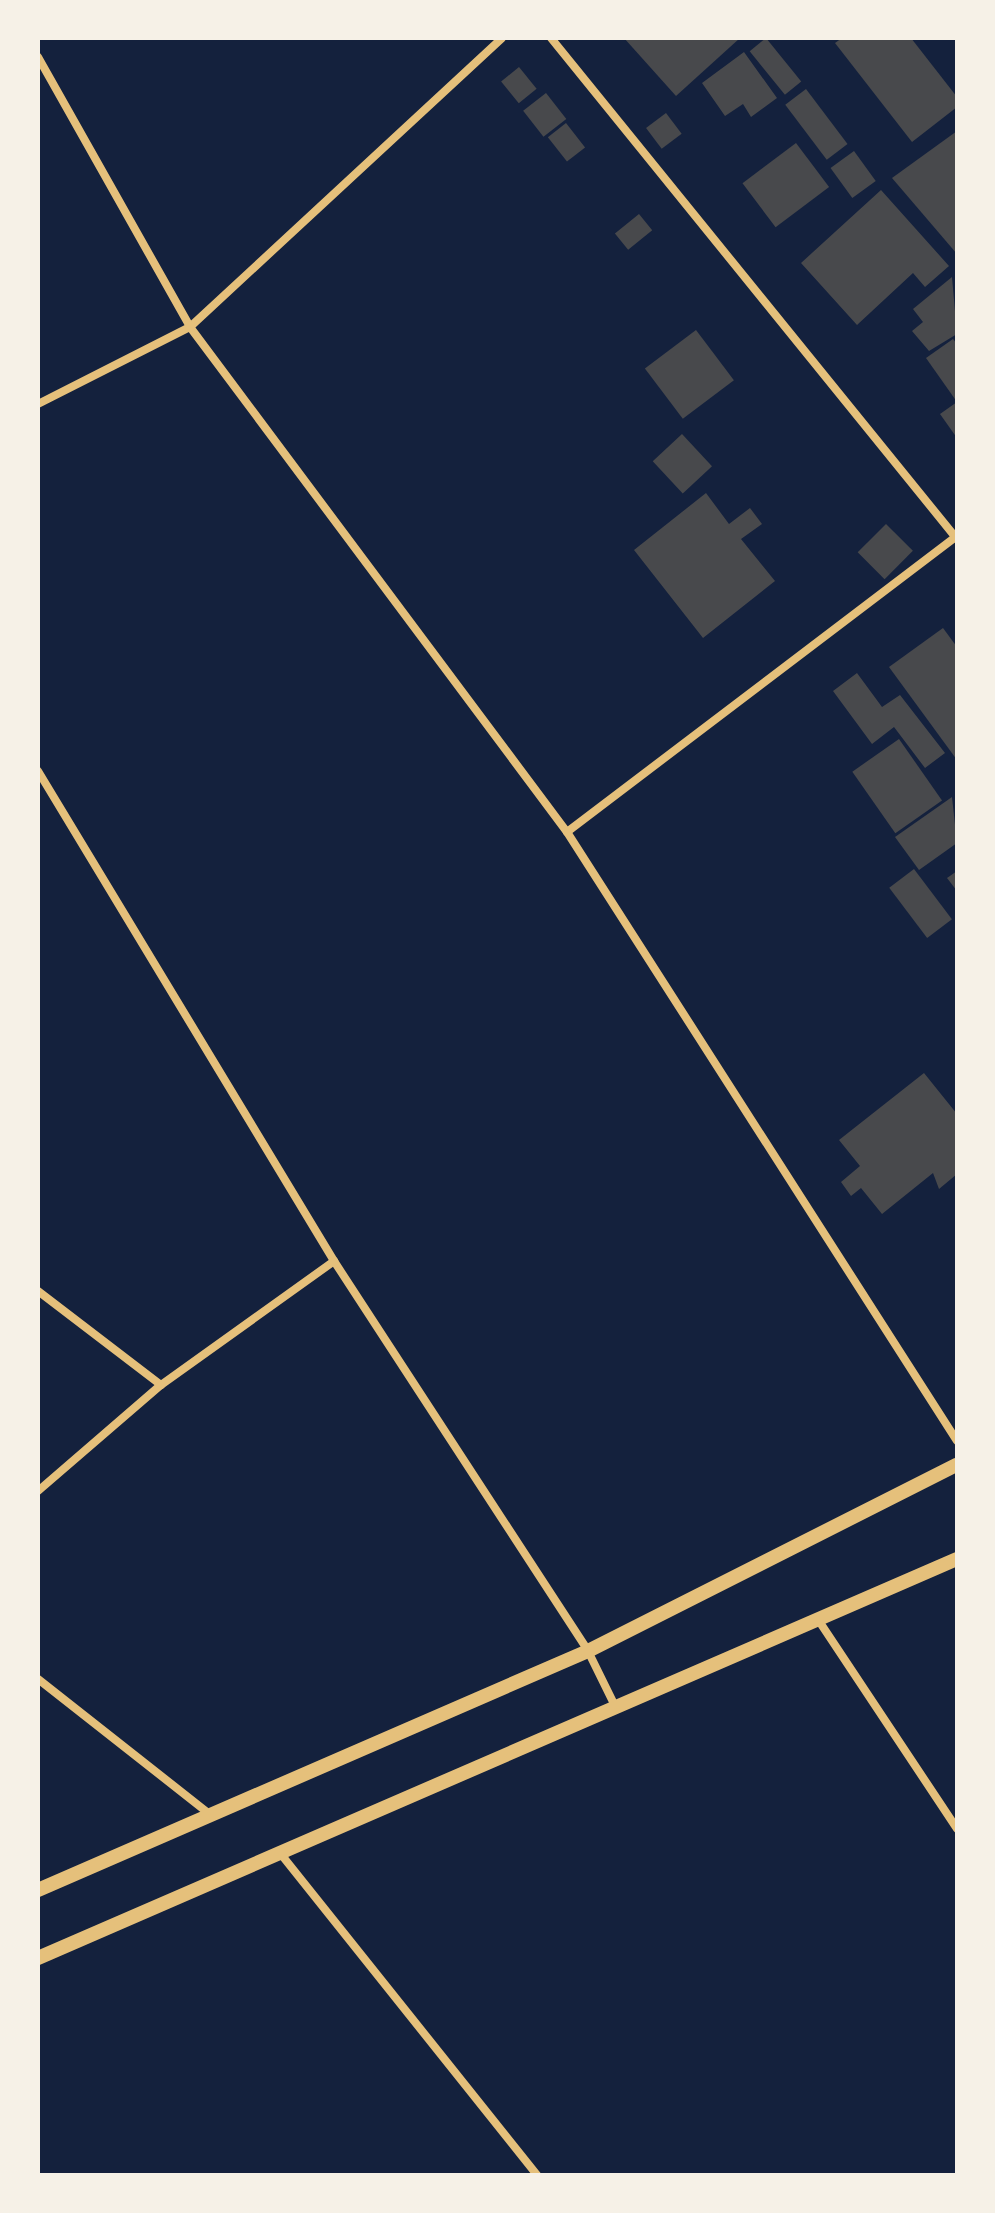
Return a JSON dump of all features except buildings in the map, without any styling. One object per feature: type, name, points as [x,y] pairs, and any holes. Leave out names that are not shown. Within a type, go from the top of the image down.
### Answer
[{"type":"street","points":[[38,404],[190,327],[502,38]]},
{"type":"street","points":[[551,38],[956,538],[567,832]]},
{"type":"street","points":[[38,57],[190,327],[567,832],[957,1441]]},
{"type":"street","points":[[38,771],[334,1261],[588,1651],[616,1708]]},
{"type":"street","points":[[38,1491],[161,1385],[334,1261]]},
{"type":"street","points":[[38,1291],[161,1385]]},
{"type":"street","points":[[38,1890],[214,1818],[588,1651],[957,1465]]},
{"type":"street","points":[[38,1958],[957,1559]]},
{"type":"street","points":[[817,1618],[957,1829]]},
{"type":"street","points":[[38,1679],[214,1818]]},
{"type":"street","points":[[280,1853],[537,2175]]}]
